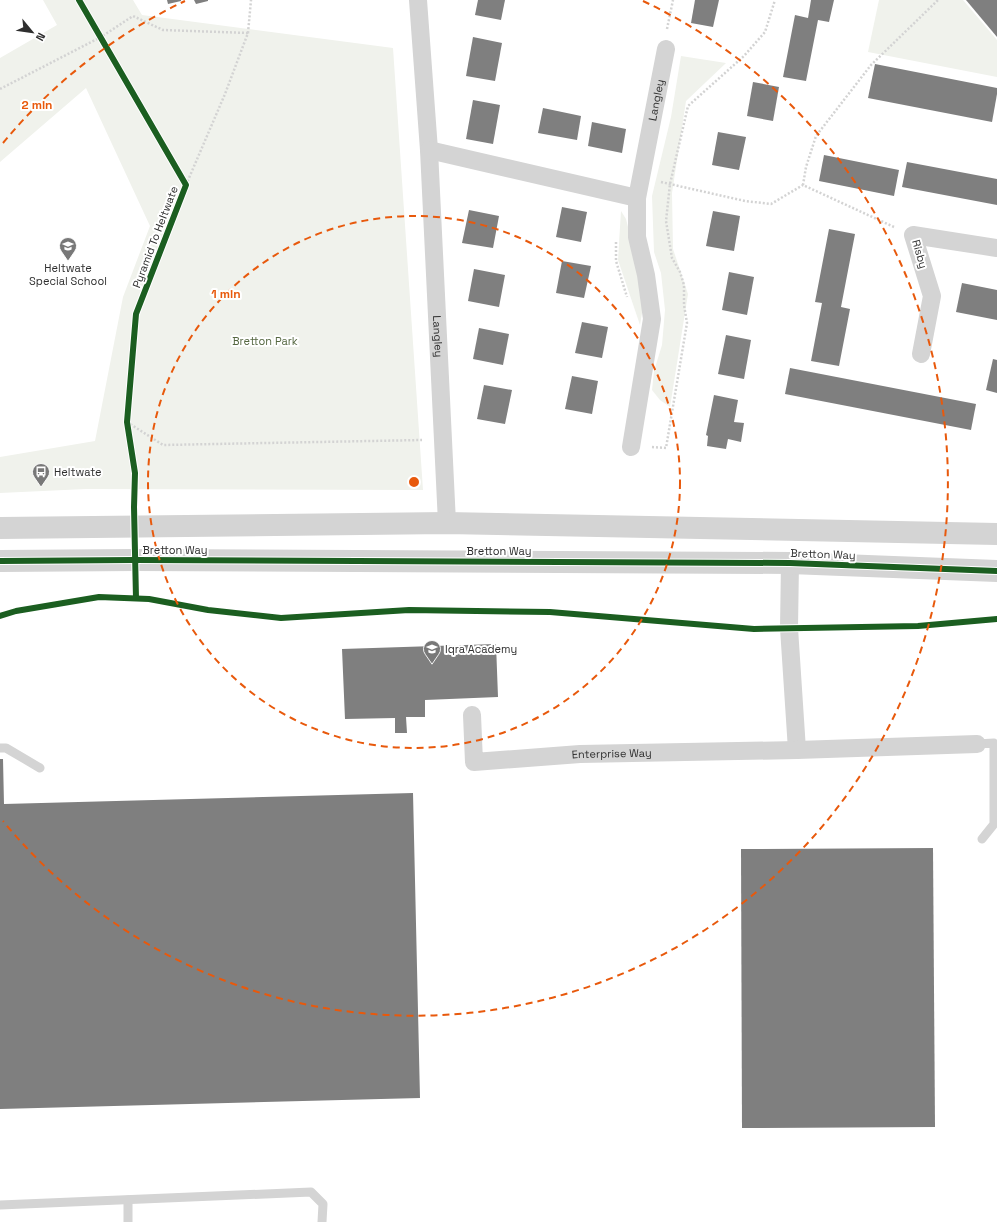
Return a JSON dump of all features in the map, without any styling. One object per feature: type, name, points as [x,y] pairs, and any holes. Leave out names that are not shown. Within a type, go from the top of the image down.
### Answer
[{"type":"street","name":"Langley","points":[[418,0],[429,150],[448,523]]},
{"type":"street","name":"Langley","points":[[631,447],[652,319],[646,275],[637,237],[637,198],[666,49]]},
{"type":"street","points":[[429,150],[637,198]]},
{"type":"street","name":"Risby","points":[[922,354],[932,296],[913,236],[997,248]]},
{"type":"street","name":"Bretton Way","points":[[0,528],[448,523],[997,534]]},
{"type":"street","name":"Bretton Way","points":[[0,561],[135,560],[790,563],[997,571]]},
{"type":"street","points":[[790,563],[789,628],[797,750]]},
{"type":"street","name":"Enterprise Way","points":[[472,715],[474,762],[580,754],[797,750],[989,743]]},
{"type":"lane","points":[[982,839],[994,824],[989,743]]},
{"type":"lane","points":[[0,748],[6,748],[40,768]]},
{"type":"lane","points":[[0,1205],[312,1192],[323,1204],[322,1222]]},
{"type":"lane","points":[[128,1200],[128,1222]]},
{"type":"path","points":[[186,185],[225,94],[248,32],[251,0]]},
{"type":"path","points":[[666,49],[666,34],[673,0]]},
{"type":"path","points":[[631,447],[666,448],[685,341],[687,323],[684,305],[684,286],[680,272],[672,258],[666,221],[670,184],[688,106],[744,56],[765,32],[775,0]]},
{"type":"path","points":[[641,177],[745,201],[771,204],[802,185],[816,136],[870,65],[938,0]]},
{"type":"path","points":[[0,89],[101,37],[134,16],[163,30],[248,32]]},
{"type":"path","points":[[97,31],[105,44]]},
{"type":"path","points":[[802,185],[913,236]]},
{"type":"path","points":[[616,239],[616,261],[629,303]]},
{"type":"path","points":[[127,414],[128,429]]},
{"type":"path","points":[[127,422],[163,445],[443,440]]},
{"type":"green space","name":"Bretton Park","points":[[43,0],[133,0],[142,15],[393,48],[423,490],[86,489],[0,493],[0,457],[95,441],[123,297],[150,226],[86,88],[0,162],[0,58],[57,25]]},
{"type":"green space","points":[[879,0],[963,0],[997,40],[997,77],[868,52]]},
{"type":"green space","points":[[681,56],[726,63],[686,101],[672,193],[673,249],[688,294],[670,407],[660,400],[652,390],[654,371],[662,345],[665,310],[661,273],[654,252],[652,196],[671,117]]},
{"type":"green space","points":[[621,211],[626,219],[643,288],[643,307],[640,325],[618,260]]},
{"type":"building","points":[[167,0],[181,0],[181,1],[168,4]]},
{"type":"building","points":[[194,0],[208,0],[208,1],[196,4]]},
{"type":"building","points":[[478,0],[505,0],[501,20],[475,15]]},
{"type":"building","points":[[695,0],[719,0],[713,27],[691,23]]},
{"type":"building","points":[[811,0],[834,0],[829,22],[818,20],[806,81],[783,77],[795,15],[808,18]]},
{"type":"building","points":[[966,0],[997,0],[997,37]]},
{"type":"building","points":[[473,37],[502,43],[495,81],[466,76]]},
{"type":"building","points":[[875,64],[997,88],[992,122],[868,98]]},
{"type":"building","points":[[753,82],[779,87],[773,121],[747,116]]},
{"type":"building","points":[[473,100],[500,105],[493,144],[466,139]]},
{"type":"building","points":[[543,108],[581,116],[577,140],[538,133]]},
{"type":"building","points":[[592,122],[626,129],[622,153],[588,146]]},
{"type":"building","points":[[718,132],[746,137],[739,170],[712,165]]},
{"type":"building","points":[[824,155],[899,170],[894,196],[819,181]]},
{"type":"building","points":[[907,162],[997,179],[997,205],[902,187]]},
{"type":"building","points":[[562,207],[587,212],[581,242],[556,237]]},
{"type":"building","points":[[469,210],[499,216],[493,248],[462,243]]},
{"type":"building","points":[[713,211],[740,216],[734,251],[706,246]]},
{"type":"building","points":[[829,229],[855,234],[841,307],[850,309],[839,366],[811,361],[822,303],[815,302]]},
{"type":"building","points":[[562,261],[591,266],[584,298],[556,293]]},
{"type":"building","points":[[474,269],[505,275],[499,307],[468,301]]},
{"type":"building","points":[[729,272],[754,277],[747,315],[722,310]]},
{"type":"building","points":[[962,283],[997,290],[997,320],[956,312]]},
{"type":"building","points":[[582,322],[608,327],[602,358],[575,353]]},
{"type":"building","points":[[479,328],[509,334],[503,365],[473,359]]},
{"type":"building","points":[[726,335],[751,340],[744,379],[718,374]]},
{"type":"building","points":[[993,359],[997,360],[997,393],[986,390]]},
{"type":"building","points":[[790,368],[976,404],[971,430],[785,394]]},
{"type":"building","points":[[572,376],[598,381],[592,414],[565,409]]},
{"type":"building","points":[[484,385],[512,390],[505,424],[477,419]]},
{"type":"building","points":[[714,395],[738,400],[734,422],[744,423],[741,442],[728,439],[726,449],[707,446],[708,436],[706,435]]},
{"type":"building","points":[[496,644],[498,697],[425,700],[425,717],[406,717],[407,733],[395,733],[395,718],[345,719],[342,649]]},
{"type":"building","points":[[0,759],[3,759],[4,804],[413,793],[420,1098],[0,1109]]},
{"type":"building","points":[[933,848],[935,1127],[742,1128],[741,849]]},
{"type":"cycle path","name":"Pyramid To Heltwate","points":[[79,0],[186,185],[136,314],[127,422],[135,473],[134,507],[136,598]]},
{"type":"cycle path","points":[[0,561],[135,560],[790,563],[997,571]]},
{"type":"cycle path","points":[[0,616],[16,611],[99,597],[149,599],[208,610],[281,618],[409,610],[550,612],[754,629],[918,626],[997,619]]},
{"type":"place","name":"Heltwate Special School","points":[[68,261]]},
{"type":"place","name":"Heltwate","points":[[41,487]]},
{"type":"place","name":"Iqra Academy","points":[[432,664]]}]
